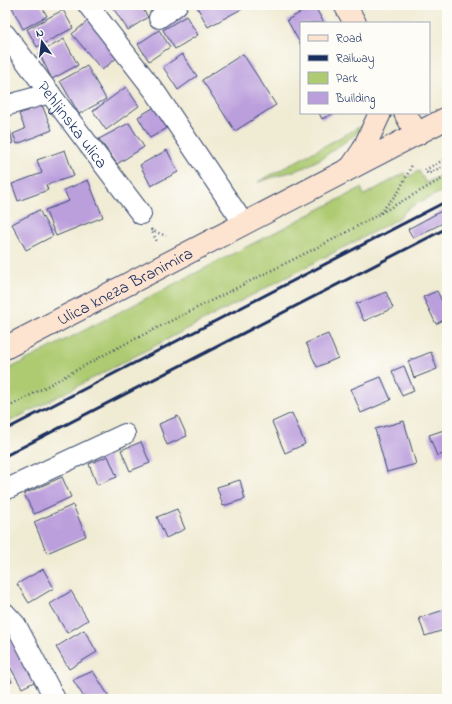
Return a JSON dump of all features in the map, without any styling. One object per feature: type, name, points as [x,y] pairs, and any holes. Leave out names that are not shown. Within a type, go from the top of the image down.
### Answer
[{"type":"main road","points":[[345,5],[354,22]]},
{"type":"main road","points":[[350,169],[363,150],[380,114]]},
{"type":"main road","points":[[406,114],[417,134]]},
{"type":"main road","name":"Ulica kneza Branimira","points":[[5,348],[447,118]]},
{"type":"street","points":[[88,5],[156,93],[244,224]]},
{"type":"street","points":[[159,18],[177,5]]},
{"type":"street","name":"Pehljinska ulica","points":[[5,34],[146,222]]},
{"type":"street","points":[[5,106],[50,93]]},
{"type":"street","points":[[5,490],[125,434]]},
{"type":"street","points":[[5,613],[16,625],[55,699]]},
{"type":"path","points":[[447,158],[425,170],[428,174],[447,164]]},
{"type":"path","points":[[379,215],[399,191],[412,166]]},
{"type":"path","points":[[5,409],[115,349],[338,237],[447,176]]},
{"type":"path","points":[[146,222],[166,236]]},
{"type":"green space","points":[[363,125],[360,131],[322,158],[303,168],[258,182]]},
{"type":"green space","points":[[419,171],[426,183],[447,172],[447,189],[408,208],[398,219],[5,424],[5,371],[361,188],[364,195],[405,173],[408,177]]},
{"type":"building","points":[[15,5],[41,5],[47,16],[23,29],[12,7]]},
{"type":"building","points":[[111,5],[140,5],[148,17],[128,30]]},
{"type":"building","points":[[196,5],[249,5],[208,27]]},
{"type":"building","points":[[314,5],[323,22],[300,22],[300,43],[287,20]]},
{"type":"building","points":[[63,10],[73,28],[37,47],[27,29]]},
{"type":"building","points":[[186,16],[198,35],[175,49],[163,30]]},
{"type":"building","points":[[90,19],[119,56],[102,70],[72,34]]},
{"type":"building","points":[[159,30],[170,47],[149,61],[138,44]]},
{"type":"building","points":[[64,39],[78,65],[52,79],[39,53]]},
{"type":"building","points":[[182,54],[197,76],[178,90],[163,67]]},
{"type":"building","points":[[243,54],[276,105],[235,131],[202,80]]},
{"type":"building","points":[[87,66],[106,99],[79,114],[60,81]]},
{"type":"building","points":[[126,87],[139,106],[106,130],[93,111]]},
{"type":"building","points":[[42,105],[52,130],[17,144],[13,134],[25,129],[19,114]]},
{"type":"building","points":[[158,105],[169,127],[150,138],[138,117]]},
{"type":"building","points":[[320,114],[332,114],[322,119]]},
{"type":"building","points":[[7,119],[13,143],[5,146],[5,120]]},
{"type":"building","points":[[129,123],[144,147],[117,164],[99,139]]},
{"type":"building","points":[[65,150],[74,176],[46,185],[48,190],[18,201],[12,184],[42,173],[37,160]]},
{"type":"building","points":[[167,150],[178,172],[151,186],[140,165]]},
{"type":"building","points":[[88,180],[103,217],[56,236],[45,210],[69,201],[64,190]]},
{"type":"building","points":[[447,208],[447,221],[413,238],[408,229]]},
{"type":"building","points":[[39,210],[53,236],[26,250],[12,224]]},
{"type":"building","points":[[437,291],[447,311],[447,318],[436,324],[423,297]]},
{"type":"building","points":[[386,292],[393,308],[364,321],[356,304]]},
{"type":"building","points":[[328,334],[338,358],[317,367],[306,343]]},
{"type":"building","points":[[431,352],[437,369],[414,378],[408,361]]},
{"type":"building","points":[[404,366],[414,391],[402,396],[392,371]]},
{"type":"building","points":[[381,377],[391,400],[361,413],[351,389]]},
{"type":"building","points":[[292,413],[305,444],[285,453],[272,422]]},
{"type":"building","points":[[178,416],[187,436],[167,445],[159,424]]},
{"type":"building","points":[[404,421],[416,464],[387,472],[375,429]]},
{"type":"building","points":[[447,429],[447,453],[437,456],[429,435]]},
{"type":"building","points":[[141,442],[150,463],[130,471],[121,450]]},
{"type":"building","points":[[108,456],[117,477],[97,485],[89,464]]},
{"type":"building","points":[[62,477],[71,497],[34,514],[24,494]]},
{"type":"building","points":[[240,480],[245,499],[223,506],[217,487]]},
{"type":"building","points":[[73,505],[86,536],[47,553],[34,522]]},
{"type":"building","points":[[177,509],[185,529],[166,538],[157,517]]},
{"type":"building","points":[[43,569],[54,588],[29,603],[17,584]]},
{"type":"building","points":[[71,591],[88,620],[67,633],[50,604]]},
{"type":"building","points":[[447,609],[447,629],[425,636],[419,618]]},
{"type":"building","points":[[5,626],[36,681],[22,688],[5,658]]},
{"type":"building","points":[[84,630],[97,652],[69,669],[56,647]]},
{"type":"building","points":[[5,669],[12,682],[5,685]]},
{"type":"building","points":[[93,671],[110,698],[85,699],[73,680]]},
{"type":"railway","points":[[5,430],[447,201]]},
{"type":"railway","points":[[5,456],[447,228]]}]
